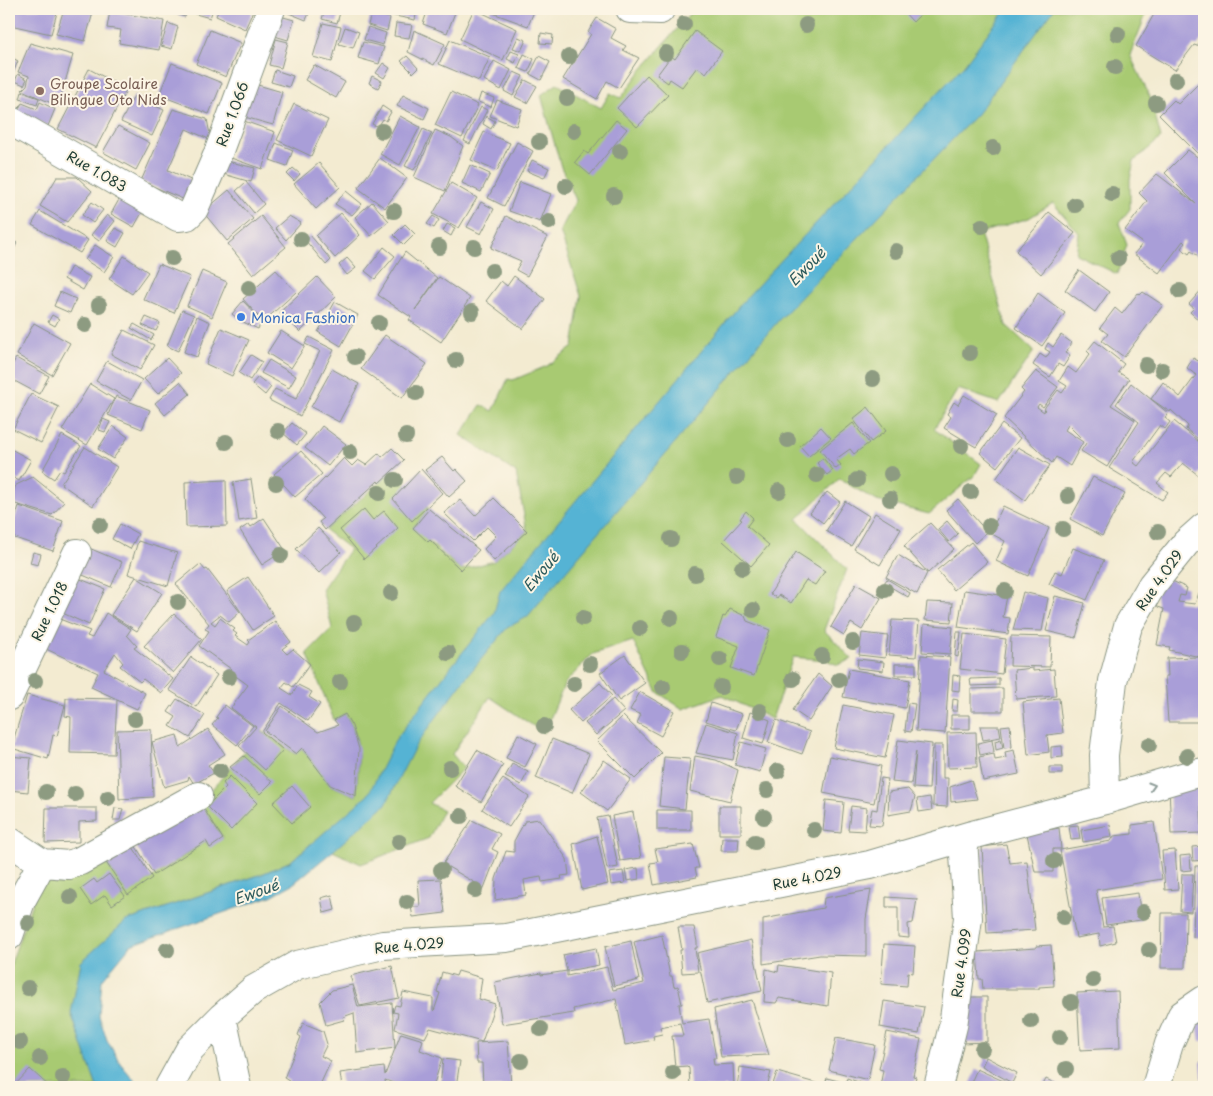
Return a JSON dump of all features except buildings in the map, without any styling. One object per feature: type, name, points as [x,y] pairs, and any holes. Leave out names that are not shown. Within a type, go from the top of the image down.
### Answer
[{"type":"street","name":"Rue 1.066","points":[[187,216],[194,209],[217,156],[271,9]]},
{"type":"street","points":[[630,9],[660,10]]},
{"type":"street","name":"Rue 1.083","points":[[9,120],[178,217],[187,216]]},
{"type":"street","name":"Rue 4.029","points":[[169,1087],[190,1049],[222,1017],[253,990],[297,965],[384,945],[506,938],[870,865],[1105,800],[1104,755],[1112,690],[1128,626],[1152,585],[1186,543],[1204,527]]},
{"type":"street","name":"Rue 1.018","points":[[9,696],[77,553]]},
{"type":"street","points":[[1105,800],[1204,772]]},
{"type":"street","points":[[9,841],[42,863],[69,865],[80,861],[198,796]]},
{"type":"street","name":"Rue 4.099","points":[[938,1087],[953,1026],[968,918],[963,838]]},
{"type":"street","points":[[9,936],[21,902],[42,863]]},
{"type":"street","points":[[1156,1087],[1168,1044],[1182,1016],[1204,1000]]},
{"type":"street","points":[[222,1017],[237,1087]]},
{"type":"green space","points":[[694,9],[1148,9],[1130,55],[1150,97],[1161,138],[1134,161],[1130,179],[1130,209],[1119,223],[1127,245],[1117,274],[1076,254],[1079,233],[1053,203],[1029,218],[980,233],[1006,325],[1034,351],[999,403],[958,389],[934,429],[981,464],[974,476],[929,514],[877,501],[839,479],[797,519],[847,569],[824,630],[852,659],[838,665],[826,660],[793,657],[772,719],[722,695],[683,709],[657,692],[633,641],[593,654],[565,683],[544,733],[490,697],[452,754],[464,768],[429,803],[443,810],[429,838],[361,864],[313,842],[291,861],[262,874],[126,921],[71,1012],[97,1087],[9,1087],[9,969],[48,857],[105,861],[128,894],[206,841],[210,847],[223,838],[200,803],[262,731],[295,754],[302,748],[330,785],[356,796],[358,754],[355,734],[345,714],[334,720],[307,653],[332,628],[322,589],[350,549],[325,530],[393,471],[429,509],[413,528],[461,570],[494,561],[527,531],[516,473],[461,435],[481,405],[493,411],[508,379],[513,380],[547,366],[573,347],[581,296],[560,231],[576,200],[561,167],[541,95],[557,84],[601,108],[610,93],[621,98],[639,73]]},
{"type":"water","name":"Ewoué","points":[[1006,9],[1054,9],[977,114],[778,321],[527,617],[507,628],[464,680],[416,745],[386,804],[293,884],[271,896],[131,945],[102,980],[99,1016],[107,1040],[120,1063],[140,1087],[97,1087],[71,1013],[81,962],[126,921],[262,874],[291,861],[368,795],[396,739],[494,613],[500,591],[746,298],[964,65]]},
{"type":"place","name":"Groupe Scolaire Bilingue Oto Nids","points":[[40,91]]},
{"type":"place","name":"Monica Fashion","points":[[241,317]]}]
